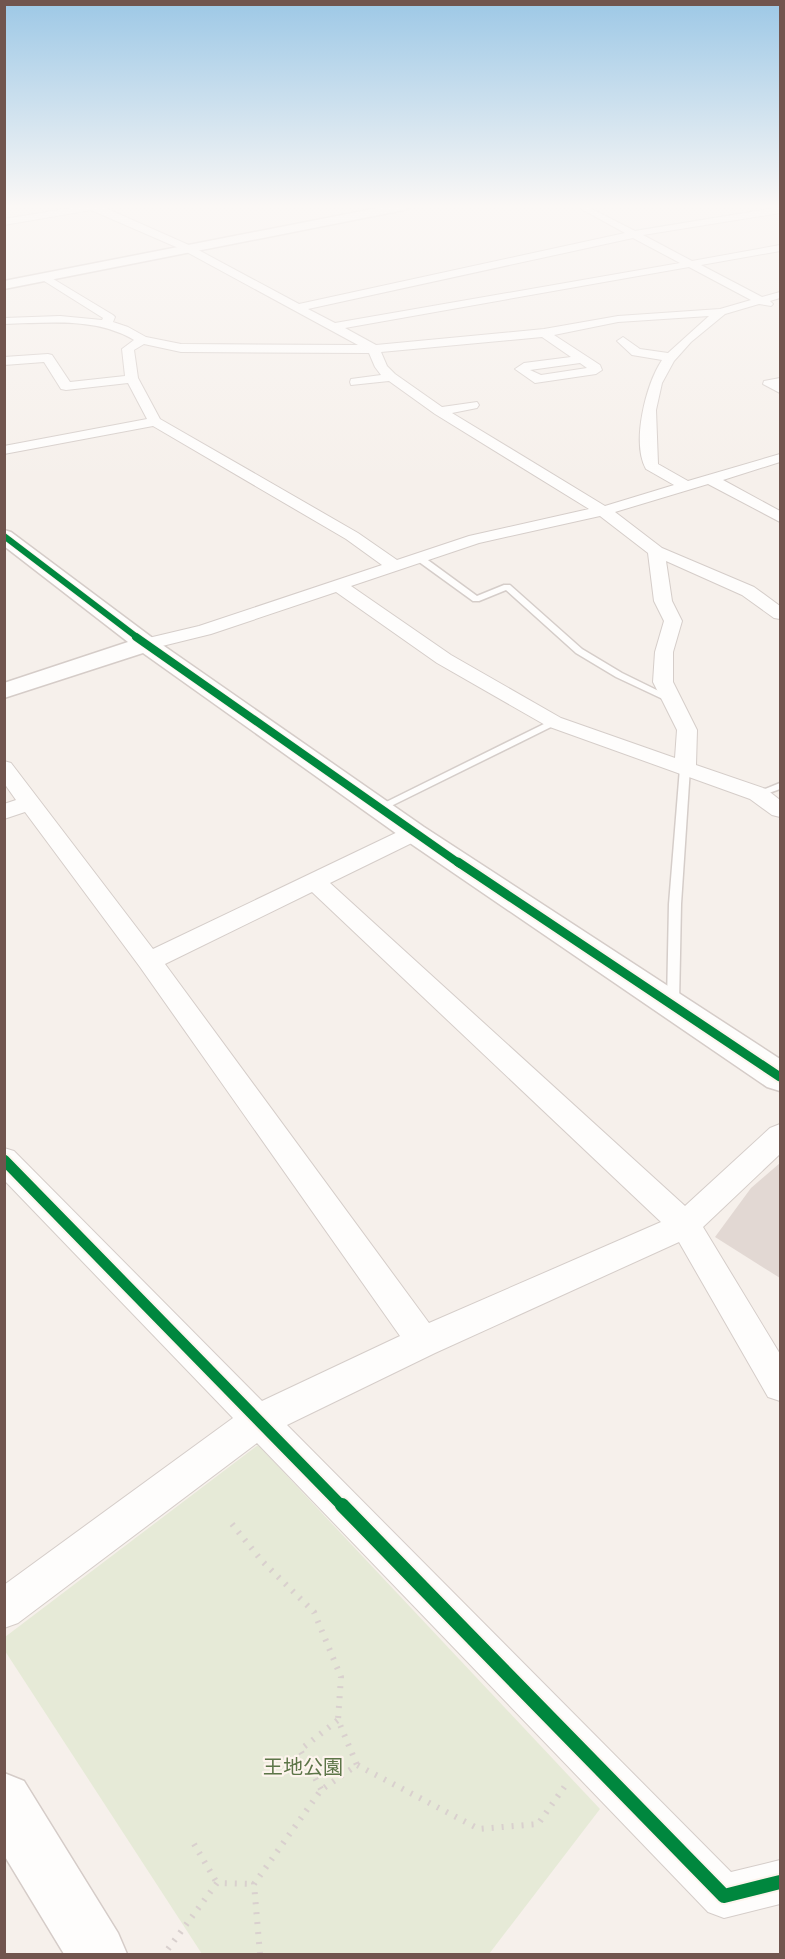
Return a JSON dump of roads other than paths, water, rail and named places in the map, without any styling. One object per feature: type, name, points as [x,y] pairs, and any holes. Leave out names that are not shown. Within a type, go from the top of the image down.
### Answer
[{"type":"street","points":[[79,297],[109,316],[106,324]]},
{"type":"street","points":[[277,297],[374,349],[381,367],[391,377],[440,411],[603,511],[656,551],[748,591],[780,614]]},
{"type":"street","points":[[285,302],[308,297]]},
{"type":"street","points":[[297,308],[343,297]]},
{"type":"street","points":[[333,327],[501,297]]},
{"type":"street","points":[[755,297],[780,311]]},
{"type":"street","points":[[4,321],[60,319],[106,324],[124,329],[142,340],[181,348],[374,349],[544,333],[618,319],[721,312],[769,297]]},
{"type":"street","points":[[685,485],[651,466],[648,439],[650,409],[657,375],[670,357],[721,312]]},
{"type":"street","points":[[544,333],[582,358],[596,370],[535,379],[521,369],[582,358]]},
{"type":"street","points":[[142,340],[128,349],[132,379],[155,422],[352,536],[393,565]]},
{"type":"street","points":[[470,341],[486,354]]},
{"type":"street","points":[[623,341],[636,352],[670,357]]},
{"type":"street","points":[[4,361],[48,358],[66,386],[132,379]]},
{"type":"street","points":[[356,381],[391,377]]},
{"type":"street","points":[[780,382],[770,384],[780,389]]},
{"type":"street","points":[[440,411],[472,405]]},
{"type":"street","points":[[4,450],[155,422]]},
{"type":"street","points":[[4,691],[146,645],[205,630],[475,538],[603,511],[780,458]]},
{"type":"street","points":[[710,479],[780,517]]},
{"type":"street","points":[[4,536],[146,645],[414,833],[780,1077]]},
{"type":"street","points":[[656,551],[663,601],[673,621],[664,652],[663,682],[687,730],[685,768]]},
{"type":"street","points":[[336,584],[444,659],[554,722],[758,794],[780,810]]},
{"type":"street","points":[[4,766],[29,803],[149,961],[423,1342]]},
{"type":"street","points":[[4,813],[29,803]]},
{"type":"street","points":[[149,961],[414,833]]},
{"type":"street","points":[[314,881],[685,1225],[780,1384]]},
{"type":"street","points":[[4,1608],[259,1420],[423,1342],[685,1225],[780,1136]]},
{"type":"street","points":[[4,1160],[724,1896],[780,1881]]},
{"type":"street","points":[[4,1801],[97,1954]]},
{"type":"lane","points":[[418,557],[476,599],[507,587],[579,651],[619,675],[670,699]]},
{"type":"lane","points":[[379,808],[554,722]]},
{"type":"lane","points":[[673,1004],[675,904],[685,768]]},
{"type":"lane","points":[[758,794],[780,786]]},
{"type":"park label","name":"王地公園","points":[[303,1767]]}]
